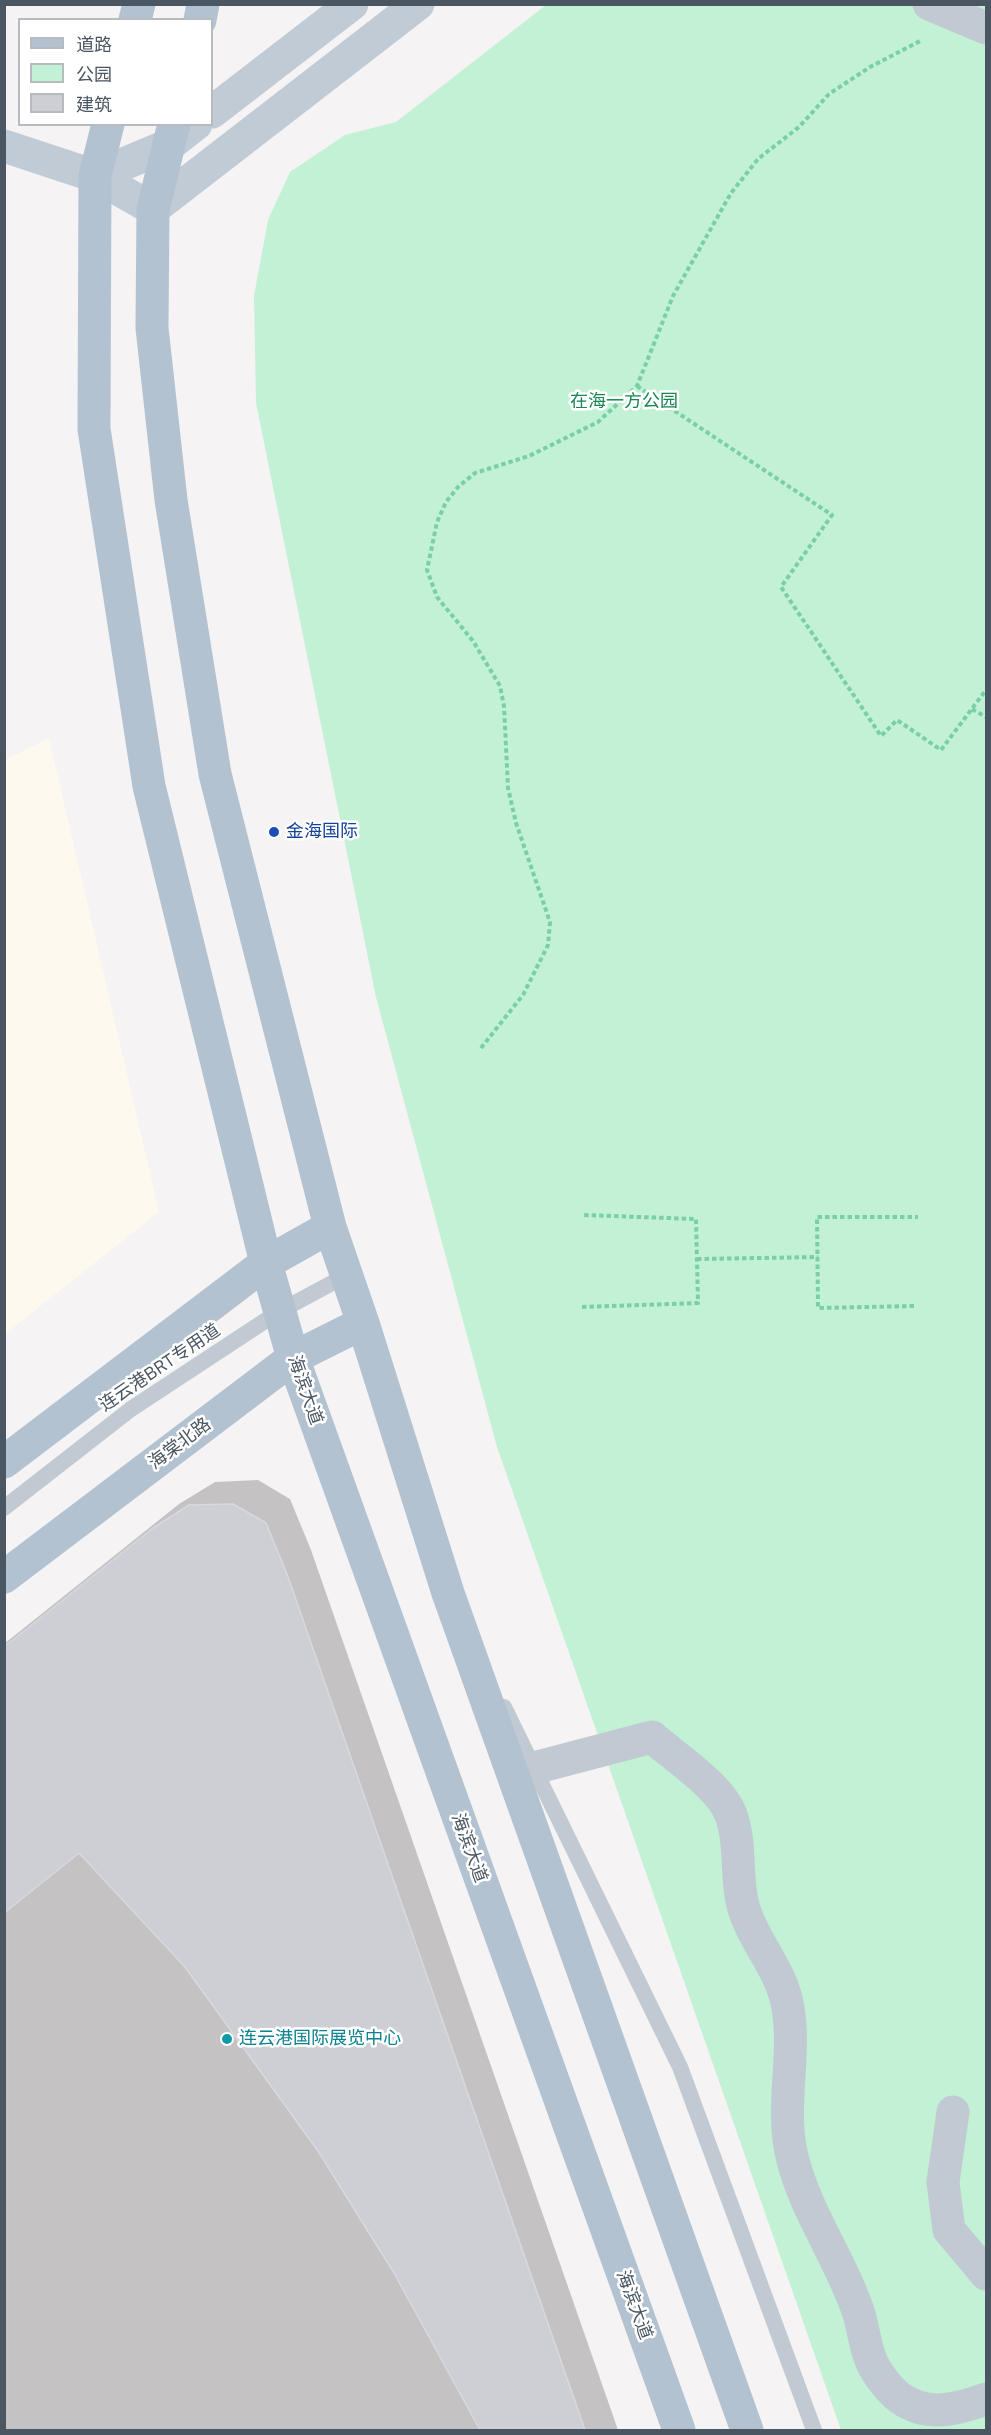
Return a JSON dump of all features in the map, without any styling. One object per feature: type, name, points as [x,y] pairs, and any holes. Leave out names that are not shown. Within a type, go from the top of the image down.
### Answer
[{"type":"main road","points":[[213,111],[352,4]]},
{"type":"main road","points":[[153,209],[418,4]]},
{"type":"main road","points":[[94,176],[107,126]]},
{"type":"main road","points":[[94,176],[192,126]]},
{"type":"main road","points":[[172,135],[153,209],[152,328],[171,500],[215,774],[330,1227],[363,1323],[448,1593],[747,2430]]},
{"type":"main road","points":[[4,146],[94,176],[153,209]]},
{"type":"main road","name":"海滨大道","points":[[94,176],[93,429],[149,786],[266,1263],[293,1358],[679,2430]]},
{"type":"main road","points":[[4,1462],[266,1263],[330,1227]]},
{"type":"main road","name":"海棠北路","points":[[4,1578],[293,1358],[363,1323]]},
{"type":"street","points":[[929,4],[975,23]]},
{"type":"street","points":[[534,1768],[652,1737],[720,1794],[732,1816],[742,1901],[755,1934],[776,1970],[788,2005],[792,2036],[788,2099],[791,2152],[804,2190],[858,2310],[870,2357],[879,2375],[900,2398],[929,2410],[956,2410],[987,2399]]},
{"type":"street","points":[[953,2112],[943,2182],[949,2230],[987,2274]]},
{"type":"lane","name":"连云港BRT专用道","points":[[4,1508],[131,1409],[280,1311],[346,1275]]},
{"type":"lane","points":[[448,1593],[680,2067],[814,2430]]},
{"type":"path","points":[[481,1048],[523,995],[548,945],[550,922],[516,823],[508,788],[504,706],[500,686],[473,641],[437,597],[427,570],[437,522],[446,502],[458,487],[476,474],[529,456],[598,422],[637,386],[673,296],[731,193],[758,159],[799,127],[829,94],[870,67],[975,23]]},
{"type":"path","points":[[637,386],[832,515],[781,587],[880,736],[897,720],[941,750],[987,690]]},
{"type":"path","points":[[972,709],[987,717]]},
{"type":"path","points":[[582,1307],[698,1303],[696,1219],[583,1215]]},
{"type":"path","points":[[914,1306],[818,1308],[818,1217],[918,1216]]},
{"type":"path","points":[[697,1259],[818,1257]]},
{"type":"shaded area","points":[[49,738],[159,1212],[5,1334],[5,760]]},
{"type":"green space","name":"在海一方公园","points":[[546,5],[986,5],[986,2430],[841,2430],[497,1447],[376,997],[256,403],[254,296],[268,220],[290,172],[345,135],[396,122]]},
{"type":"building","name":"连云港国际展览中心","points":[[233,1504],[266,1523],[287,1574],[585,2430],[4,2430],[4,1647],[153,1528],[189,1505]]},
{"type":"building","points":[[79,1853],[185,1967],[318,2151],[394,2273],[480,2430],[4,2430],[4,1913]]},
{"type":"place","name":"金海国际","points":[[274,832]]},
{"type":"place","name":"连云港国际展览中心","points":[[227,2039]]}]
